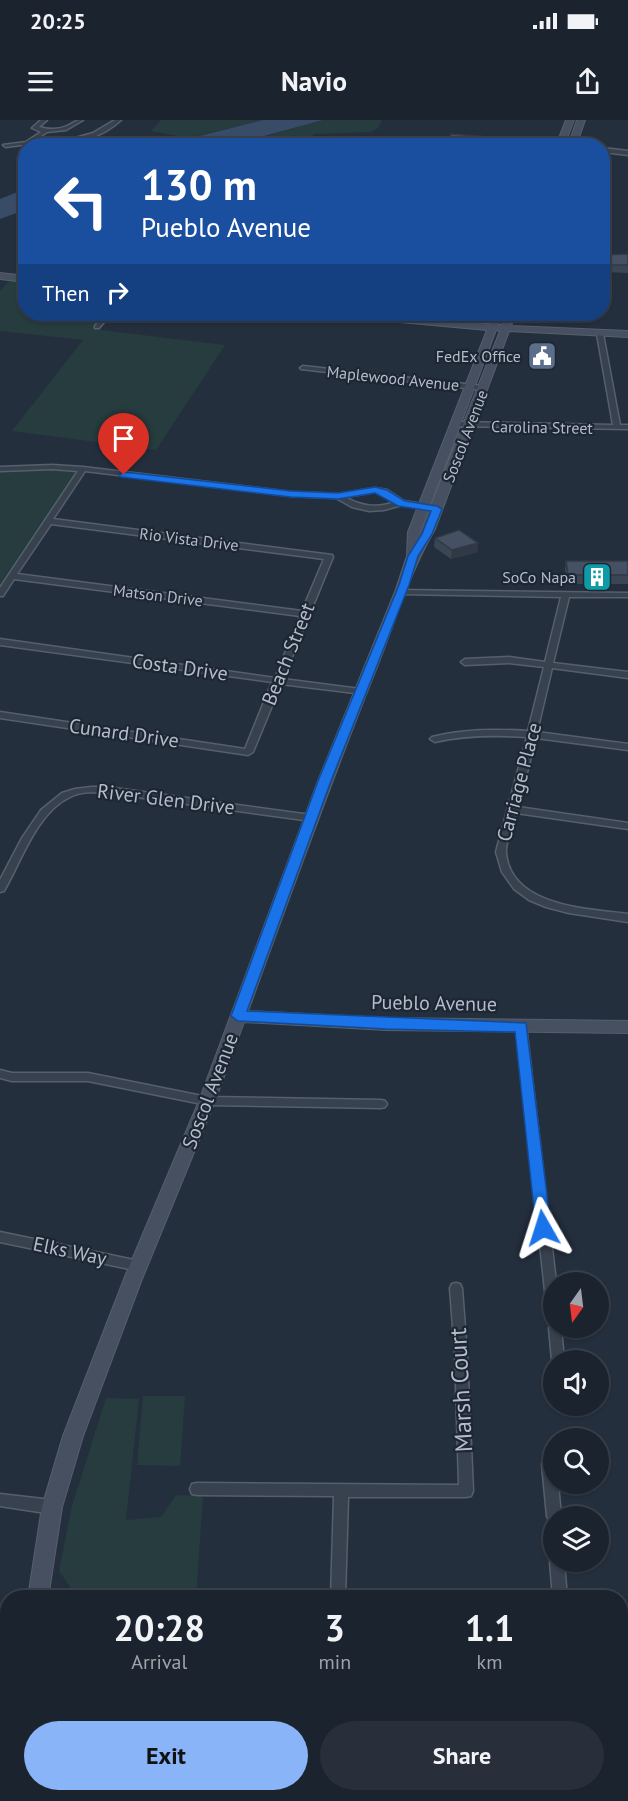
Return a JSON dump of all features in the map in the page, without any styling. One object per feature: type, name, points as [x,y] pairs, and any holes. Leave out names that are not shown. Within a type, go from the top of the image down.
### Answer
[{"type":"main road","points":[[563,138],[570,120]]},
{"type":"main road","points":[[575,138],[581,120]]},
{"type":"main road","points":[[0,276],[18,278]]},
{"type":"main road","points":[[410,321],[505,332],[581,337],[628,334]]},
{"type":"main road","name":"Soscol Avenue","points":[[39,1590],[52,1507],[73,1436],[207,1101],[311,818],[401,592],[413,556],[427,534],[437,509],[463,425],[471,386],[496,321]]},
{"type":"main road","name":"Soscol Avenue","points":[[413,556],[414,532],[424,506],[483,388],[509,321]]},
{"type":"main road","name":"Pueblo Avenue","points":[[238,1016],[386,1024],[628,1027]]},
{"type":"street","points":[[44,120],[35,128],[45,131],[69,128],[80,120]]},
{"type":"street","points":[[86,138],[106,130],[118,120]]},
{"type":"street","points":[[34,138],[45,131]]},
{"type":"street","points":[[3,145],[18,144]]},
{"type":"street","points":[[3,145],[18,147]]},
{"type":"street","points":[[610,151],[628,153]]},
{"type":"street","points":[[97,327],[102,321]]},
{"type":"street","points":[[600,334],[617,427]]},
{"type":"street","name":"Maplewood Avenue","points":[[303,368],[483,388]]},
{"type":"street","name":"Carolina Street","points":[[463,425],[628,428]]},
{"type":"street","points":[[0,469],[51,467],[83,469],[251,490],[338,496],[375,490],[384,492],[402,503],[437,509]]},
{"type":"street","points":[[0,594],[83,469]]},
{"type":"street","points":[[338,496],[363,510],[385,509],[402,503]]},
{"type":"street","name":"Rio Vista Drive","points":[[48,521],[329,557]]},
{"type":"street","name":"Beach Street","points":[[248,752],[329,557]]},
{"type":"street","name":"Matson Drive","points":[[12,576],[305,614]]},
{"type":"street","points":[[401,592],[628,595]]},
{"type":"street","name":"Carriage Place","points":[[565,595],[501,852],[502,863],[517,888],[527,897],[542,903],[628,918]]},
{"type":"street","name":"Costa Drive","points":[[0,642],[360,692]]},
{"type":"street","points":[[465,662],[509,660],[628,675]]},
{"type":"street","name":"Cunard Drive","points":[[0,715],[248,752]]},
{"type":"street","points":[[435,738],[454,733],[532,734],[628,747]]},
{"type":"street","name":"River Glen Drive","points":[[0,890],[38,822],[50,806],[67,794],[88,789],[311,818]]},
{"type":"street","points":[[512,809],[628,826]]},
{"type":"street","points":[[521,1026],[549,1272]]},
{"type":"street","points":[[0,1074],[12,1077],[88,1077],[207,1101],[381,1104]]},
{"type":"street","name":"Elks Way","points":[[0,1237],[140,1266]]},
{"type":"street","name":"Marsh Court","points":[[341,1490],[466,1491],[456,1288]]},
{"type":"street","points":[[197,1489],[341,1490],[338,1590]]},
{"type":"street","points":[[0,1500],[52,1507]]},
{"type":"street","points":[[558,1572],[559,1590]]},
{"type":"green space","points":[[161,120],[263,120],[189,138],[151,131]]},
{"type":"green space","points":[[323,120],[382,120],[378,128],[371,132],[314,134],[310,138],[259,138]]},
{"type":"green space","points":[[13,277],[18,278],[18,321],[101,321],[93,329],[225,345],[156,450],[12,431],[83,340],[0,331],[0,291]]},
{"type":"green space","points":[[0,469],[83,469],[0,594]]},
{"type":"green space","points":[[143,1396],[185,1396],[180,1466],[137,1465]]},
{"type":"green space","points":[[106,1398],[139,1399],[126,1520],[161,1517],[176,1495],[203,1496],[196,1590],[72,1590],[59,1571],[72,1506]]},
{"type":"water","points":[[263,120],[323,120],[257,138],[192,138]]},
{"type":"water","points":[[18,192],[18,213],[0,219],[0,199]]},
{"type":"building","points":[[451,134],[503,138],[449,138]]},
{"type":"building","points":[[628,254],[628,265],[610,265],[610,255]]},
{"type":"building","points":[[459,530],[478,543],[452,550],[435,538]]},
{"type":"building","points":[[566,561],[628,561],[628,575],[568,575]]},
{"type":"place","name":"FedEx Office","points":[[542,356]]},
{"type":"place","name":"SoCo Napa","points":[[597,577]]},
{"type":"route","points":[[124,475],[291,494],[338,496],[375,490],[384,492],[402,503],[437,509],[427,534],[413,556],[404,585],[324,781],[238,1016],[386,1024],[521,1026],[543,1228]]}]
